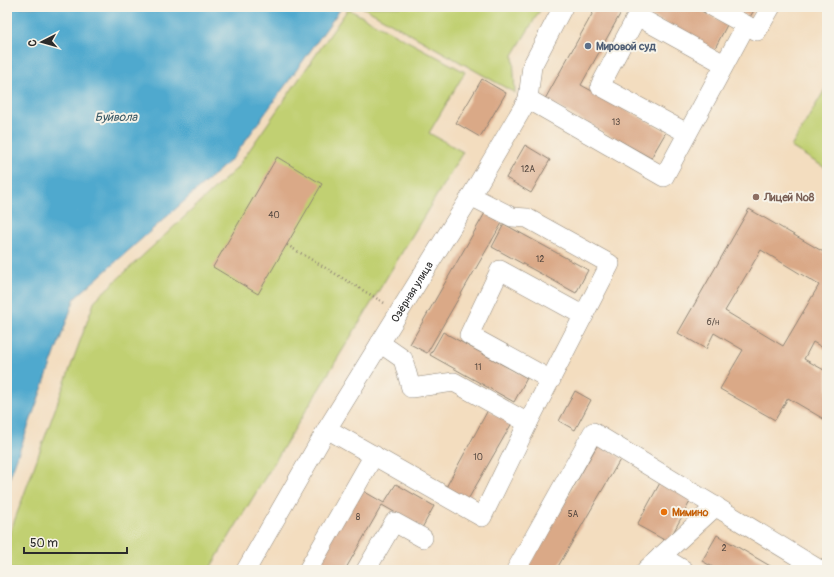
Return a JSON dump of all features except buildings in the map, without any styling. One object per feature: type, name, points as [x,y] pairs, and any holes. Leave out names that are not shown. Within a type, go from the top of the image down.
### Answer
[{"type":"street","name":"Озёрная улица","points":[[246,570],[327,429],[471,196],[528,99],[532,66],[563,7]]},
{"type":"street","points":[[713,7],[757,31],[771,7]]},
{"type":"street","points":[[687,133],[600,86],[637,16],[724,64]]},
{"type":"street","points":[[528,99],[664,177],[746,25]]},
{"type":"street","points":[[327,429],[482,517],[528,423],[610,264],[527,218],[512,217],[471,196]]},
{"type":"street","points":[[551,380],[470,335],[500,270],[584,316]]},
{"type":"street","points":[[380,343],[403,359],[411,388],[454,382],[528,423]]},
{"type":"street","points":[[516,570],[593,432],[820,570]]},
{"type":"street","points":[[308,570],[374,455]]},
{"type":"street","points":[[646,570],[716,506]]},
{"type":"street","points":[[366,570],[394,522],[423,538]]},
{"type":"street","points":[[661,556],[684,570]]},
{"type":"path","points":[[287,246],[399,312]]},
{"type":"green space","points":[[362,7],[542,7],[513,55],[515,93]]},
{"type":"green space","points":[[348,9],[465,72],[429,133],[463,152],[209,570],[7,570],[7,541],[95,300],[236,169]]},
{"type":"green space","points":[[827,86],[827,169],[791,147]]},
{"type":"water","name":"Буйвола","points":[[7,7],[342,7],[233,158],[75,298],[7,485]]},
{"type":"place","name":"Мировой суд","points":[[588,46]]},
{"type":"place","name":"Лицей №8","points":[[756,197]]},
{"type":"place","name":"Мимино","points":[[664,512]]}]
